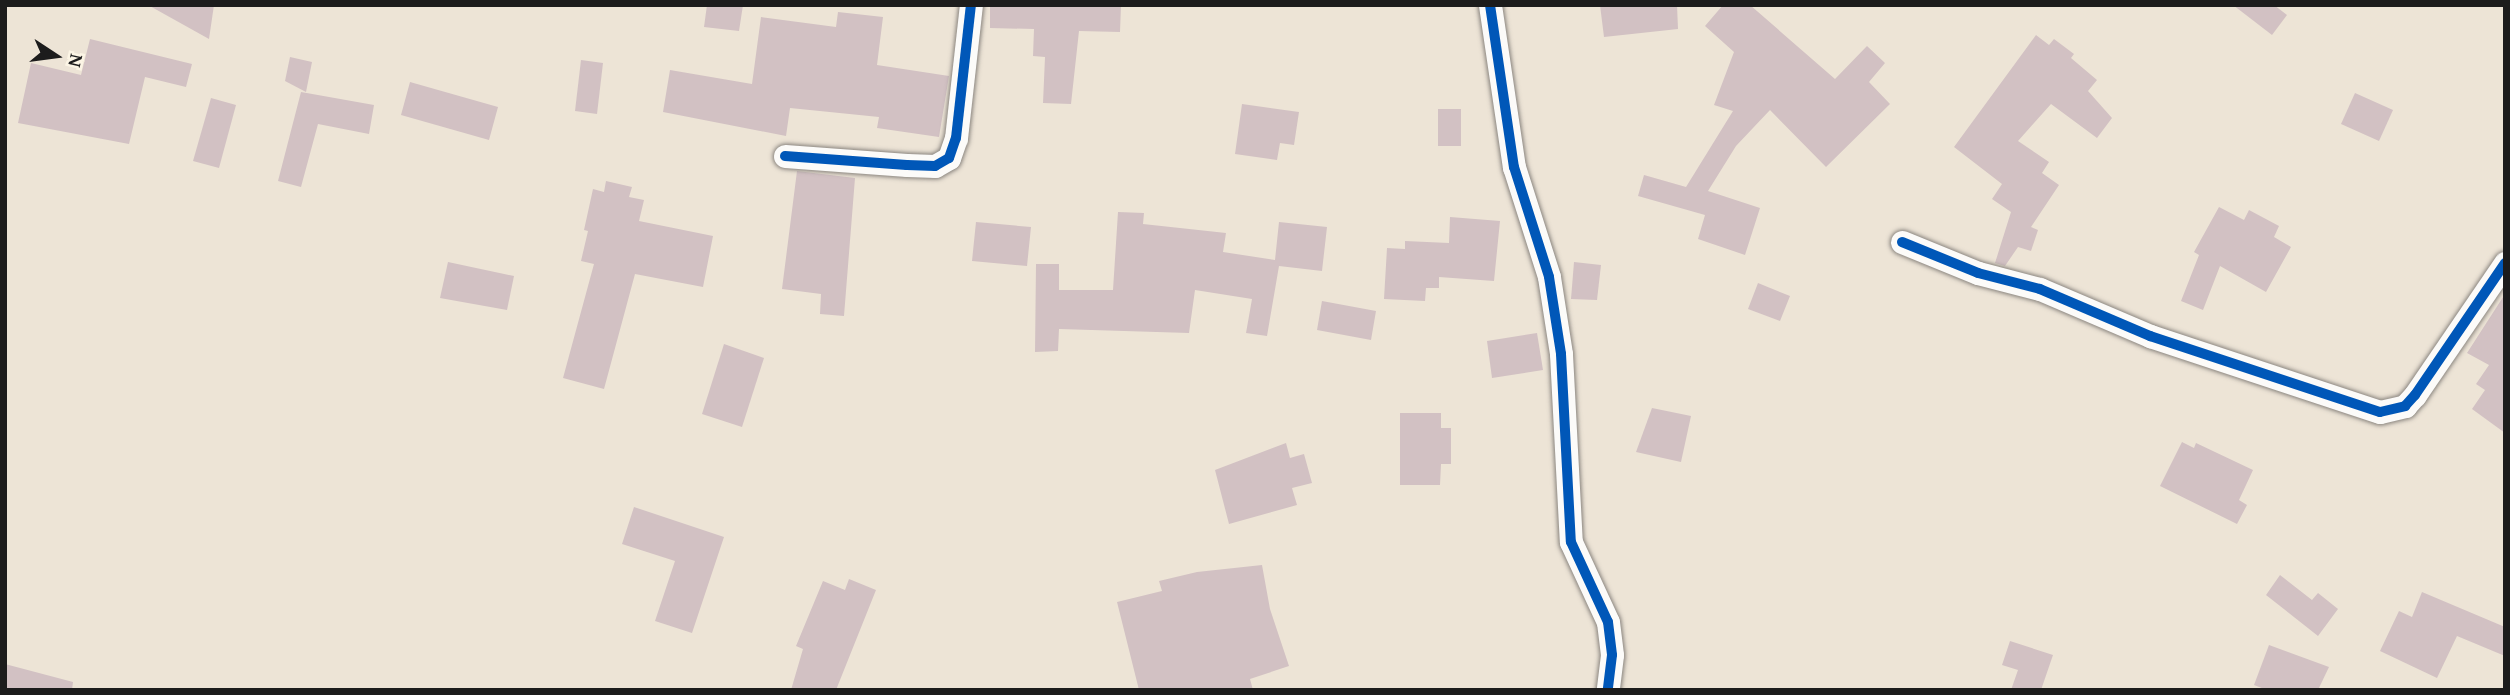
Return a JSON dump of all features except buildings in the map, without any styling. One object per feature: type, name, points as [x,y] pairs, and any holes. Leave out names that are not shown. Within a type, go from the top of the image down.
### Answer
[{"type":"street","points":[[785,156],[916,166],[935,166],[949,158],[956,138],[971,5]]},
{"type":"street","points":[[1490,5],[1514,167],[1549,277],[1561,354],[1571,542],[1608,622],[1612,655],[1608,690]]},
{"type":"street","points":[[1902,242],[1978,273],[2040,289],[2150,336],[2380,412],[2405,406],[2415,395],[2505,263]]},
{"type":"cycle path","points":[[785,156],[935,166],[949,158],[956,138],[971,5]]},
{"type":"cycle path","points":[[1490,5],[1514,167],[1549,277],[1561,354],[1571,542],[1608,622],[1612,655],[1608,690]]},
{"type":"cycle path","points":[[1902,242],[1978,273],[2040,289],[2150,336],[2380,412],[2405,406],[2415,395],[2505,263]]}]
